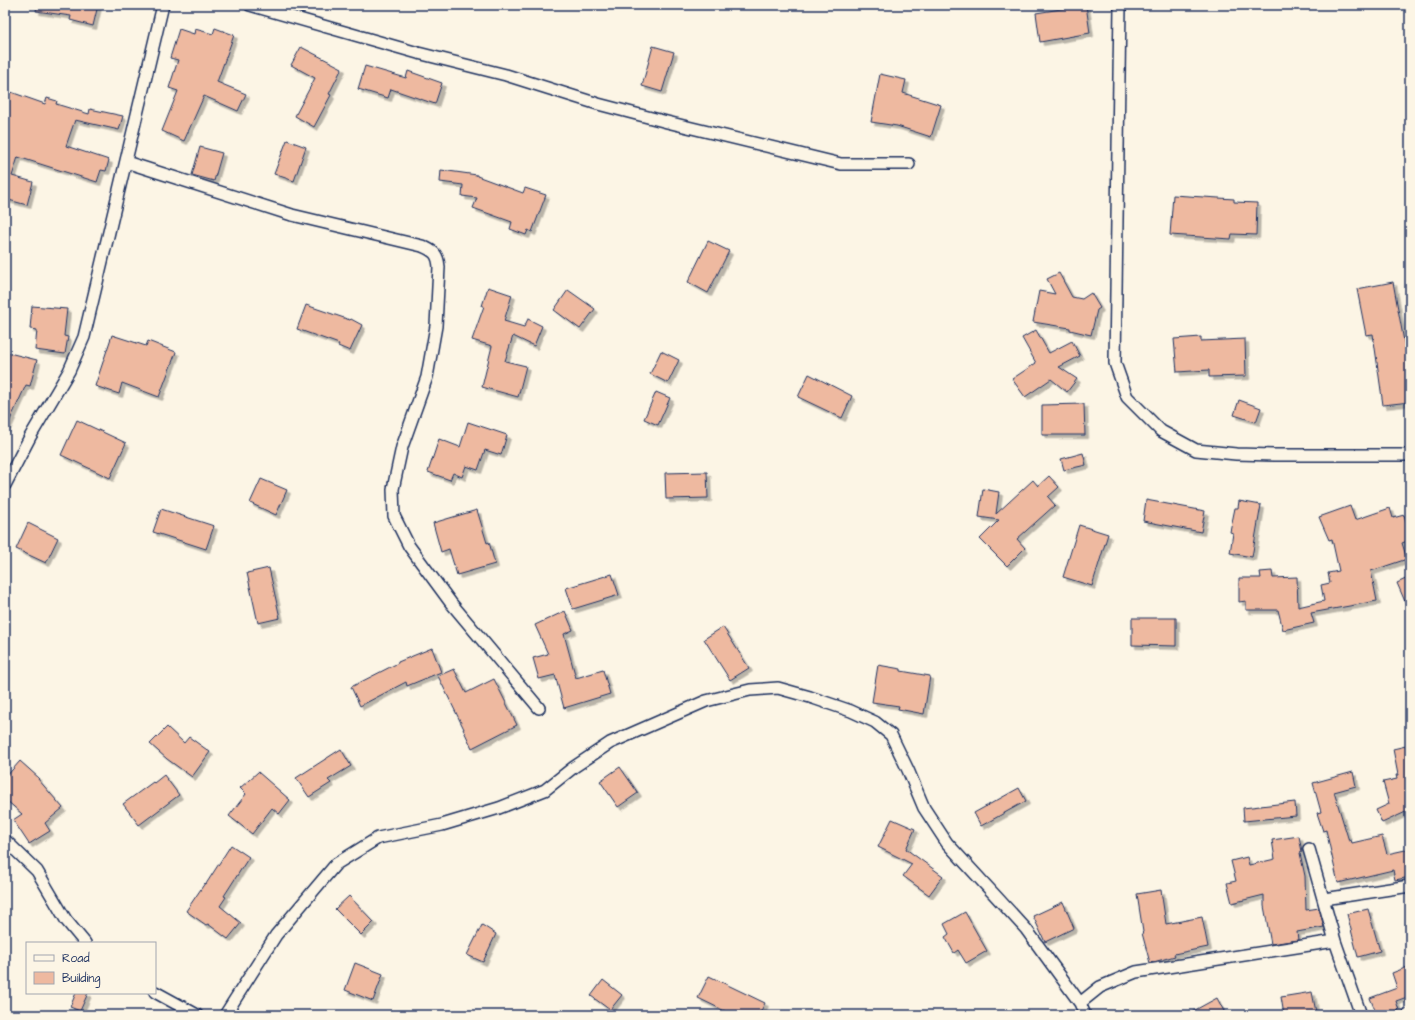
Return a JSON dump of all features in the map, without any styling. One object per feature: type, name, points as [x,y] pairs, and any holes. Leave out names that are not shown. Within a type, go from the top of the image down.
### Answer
[{"type":"street","points":[[5,485],[30,436],[69,371],[84,337],[163,5]]},
{"type":"street","points":[[250,5],[418,53],[513,77],[598,104],[674,124],[841,164],[909,164]]},
{"type":"street","points":[[1120,5],[1114,362],[1127,397],[1161,431],[1196,450],[1236,454],[1274,455],[1410,455]]},
{"type":"street","points":[[126,162],[292,215],[422,246],[432,250],[439,259],[440,267],[436,319],[427,377],[402,447],[393,489],[394,516],[409,546],[451,603],[539,708]]},
{"type":"street","points":[[225,1015],[276,935],[336,864],[378,838],[442,825],[499,808],[546,790],[574,767],[610,743],[706,701],[750,690],[778,688],[851,711],[875,722],[891,735],[924,808],[947,843],[1026,929],[1080,1003],[1085,1015]]},
{"type":"street","points":[[5,840],[37,871],[66,920],[84,942]]},
{"type":"street","points":[[1309,848],[1335,941],[1361,1015]]},
{"type":"street","points":[[1324,899],[1410,886]]},
{"type":"street","points":[[1080,1003],[1100,987],[1136,972],[1335,941]]},
{"type":"street","points":[[156,993],[196,1015]]},
{"type":"building","points":[[37,5],[98,5],[93,26],[70,20],[71,16],[36,11]]},
{"type":"building","points":[[1086,5],[1090,33],[1040,42],[1036,13]]},
{"type":"building","points":[[215,28],[234,35],[217,82],[246,94],[238,111],[204,96],[184,141],[162,131],[178,91],[169,88],[178,60],[170,58],[179,29],[194,34],[195,29],[213,34]]},
{"type":"building","points":[[653,46],[674,52],[662,92],[642,86]]},
{"type":"building","points":[[301,47],[342,68],[329,94],[331,95],[314,127],[295,116],[315,78],[291,65]]},
{"type":"building","points":[[365,66],[406,78],[408,71],[442,83],[435,104],[391,89],[388,98],[358,89]]},
{"type":"building","points":[[880,74],[906,80],[903,93],[941,105],[931,137],[897,126],[871,122]]},
{"type":"building","points":[[8,91],[45,104],[47,98],[57,101],[56,104],[89,114],[90,109],[123,116],[119,130],[75,120],[66,146],[109,160],[106,171],[101,170],[97,182],[18,157],[12,176],[33,182],[27,205],[5,199],[5,98]]},
{"type":"building","points":[[287,140],[306,147],[294,181],[274,174]]},
{"type":"building","points":[[200,147],[222,153],[214,181],[192,175]]},
{"type":"building","points":[[441,170],[477,175],[523,193],[525,188],[546,195],[532,232],[528,230],[526,235],[510,229],[512,222],[473,208],[477,198],[462,196],[463,185],[440,182]]},
{"type":"building","points":[[1173,195],[1234,199],[1234,202],[1257,203],[1256,235],[1232,234],[1231,239],[1170,235]]},
{"type":"building","points":[[708,241],[729,251],[708,293],[688,282]]},
{"type":"building","points":[[1059,273],[1072,297],[1082,299],[1091,293],[1100,308],[1097,310],[1091,335],[1070,330],[1070,328],[1033,322],[1039,291],[1055,294],[1047,279]]},
{"type":"building","points":[[1393,282],[1405,347],[1410,346],[1410,402],[1383,405],[1373,334],[1366,335],[1357,289]]},
{"type":"building","points":[[488,287],[512,295],[504,321],[524,327],[528,319],[542,326],[534,346],[513,336],[505,361],[526,366],[518,397],[482,387],[492,346],[472,340],[484,306],[482,306]]},
{"type":"building","points":[[568,290],[595,309],[580,329],[554,310]]},
{"type":"building","points":[[306,305],[350,320],[351,319],[362,325],[350,351],[338,346],[339,344],[297,329]]},
{"type":"building","points":[[32,306],[67,309],[64,336],[68,337],[65,354],[35,350],[37,330],[30,329]]},
{"type":"building","points":[[1036,330],[1049,353],[1072,341],[1080,356],[1059,367],[1077,379],[1067,392],[1051,379],[1025,397],[1012,379],[1036,363],[1022,338]]},
{"type":"building","points":[[112,335],[146,346],[148,341],[176,352],[159,397],[122,383],[119,394],[95,386]]},
{"type":"building","points":[[1201,337],[1201,341],[1245,339],[1246,376],[1209,377],[1209,370],[1177,372],[1174,339]]},
{"type":"building","points":[[661,351],[679,360],[668,383],[650,374]]},
{"type":"building","points":[[5,352],[37,360],[30,386],[26,385],[5,431]]},
{"type":"building","points":[[809,374],[852,396],[842,418],[798,397]]},
{"type":"building","points":[[656,392],[670,398],[658,425],[644,419]]},
{"type":"building","points":[[1239,400],[1261,408],[1256,422],[1234,415]]},
{"type":"building","points":[[1084,404],[1085,435],[1042,435],[1042,405]]},
{"type":"building","points":[[77,420],[126,443],[110,478],[61,455]]},
{"type":"building","points":[[468,422],[507,435],[501,455],[485,450],[478,470],[466,466],[462,477],[453,473],[450,480],[428,472],[439,439],[460,447]]},
{"type":"building","points":[[1083,453],[1086,465],[1064,470],[1061,459]]},
{"type":"building","points":[[707,472],[708,498],[666,499],[665,473]]},
{"type":"building","points":[[1049,476],[1059,487],[1048,497],[1055,505],[1017,539],[1025,548],[1007,566],[980,539],[999,520],[979,517],[983,489],[999,492],[996,514],[1033,480],[1038,486]]},
{"type":"building","points":[[261,479],[287,490],[276,515],[250,503]]},
{"type":"building","points":[[1146,500],[1205,511],[1201,532],[1143,521]]},
{"type":"building","points":[[1239,501],[1261,505],[1252,557],[1230,553],[1233,533],[1230,532],[1235,508],[1238,508]]},
{"type":"building","points":[[1350,506],[1355,520],[1390,508],[1393,518],[1404,515],[1410,533],[1410,540],[1402,543],[1407,559],[1371,571],[1377,601],[1311,613],[1314,623],[1283,630],[1278,610],[1246,610],[1246,601],[1239,602],[1239,578],[1261,578],[1260,572],[1272,571],[1273,578],[1297,577],[1298,607],[1324,601],[1321,585],[1330,583],[1328,573],[1339,571],[1332,539],[1329,540],[1319,517]]},
{"type":"building","points":[[161,509],[214,526],[206,549],[153,532]]},
{"type":"building","points":[[477,510],[487,543],[489,542],[495,564],[457,575],[449,549],[441,552],[433,523]]},
{"type":"building","points":[[28,523],[58,538],[46,563],[16,549]]},
{"type":"building","points":[[1079,525],[1108,534],[1092,586],[1063,577]]},
{"type":"building","points":[[269,568],[280,618],[258,623],[247,573]]},
{"type":"building","points":[[612,574],[619,595],[573,609],[566,588]]},
{"type":"building","points":[[1410,577],[1410,613],[1397,583]]},
{"type":"building","points":[[565,611],[573,630],[564,634],[576,678],[603,670],[610,694],[564,708],[555,675],[539,679],[533,658],[548,654],[535,625]]},
{"type":"building","points":[[1132,618],[1176,618],[1176,646],[1132,645]]},
{"type":"building","points":[[723,627],[749,668],[730,680],[704,639]]},
{"type":"building","points":[[432,648],[441,672],[407,686],[406,682],[360,706],[351,687],[398,662]]},
{"type":"building","points":[[878,665],[930,676],[924,714],[898,709],[899,706],[872,702]]},
{"type":"building","points":[[454,669],[466,693],[494,679],[517,725],[472,748],[438,676]]},
{"type":"building","points":[[167,727],[184,743],[189,737],[210,752],[192,777],[167,759],[150,744]]},
{"type":"building","points":[[1410,745],[1410,810],[1382,823],[1376,810],[1389,804],[1383,782],[1397,779],[1396,775],[1398,775],[1393,749]]},
{"type":"building","points":[[341,749],[351,766],[328,780],[331,783],[309,797],[296,778]]},
{"type":"building","points":[[20,761],[39,778],[38,779],[63,808],[45,823],[50,831],[29,844],[13,820],[22,814],[5,799],[5,778]]},
{"type":"building","points":[[620,767],[638,793],[618,807],[600,781]]},
{"type":"building","points":[[258,772],[290,800],[279,814],[272,808],[252,834],[229,816],[246,794],[240,788]]},
{"type":"building","points":[[1353,772],[1356,786],[1334,792],[1349,841],[1351,840],[1352,843],[1382,836],[1387,854],[1410,849],[1410,861],[1407,862],[1410,877],[1395,880],[1393,870],[1338,883],[1326,830],[1323,831],[1317,813],[1321,812],[1313,783]]},
{"type":"building","points":[[164,775],[179,795],[139,825],[123,804]]},
{"type":"building","points":[[1019,788],[1026,801],[981,826],[974,813]]},
{"type":"building","points":[[1295,802],[1296,816],[1244,821],[1243,808]]},
{"type":"building","points":[[892,819],[915,829],[906,849],[943,876],[929,895],[903,876],[912,864],[878,847]]},
{"type":"building","points":[[1299,836],[1302,852],[1300,853],[1305,876],[1306,910],[1319,908],[1324,927],[1297,932],[1298,940],[1271,944],[1264,906],[1264,895],[1232,903],[1227,883],[1236,881],[1231,861],[1247,857],[1249,865],[1275,859],[1272,840]]},
{"type":"building","points":[[231,845],[249,857],[224,896],[226,897],[220,906],[241,923],[228,939],[208,924],[206,925],[186,911],[205,883],[206,884]]},
{"type":"building","points":[[1161,890],[1166,924],[1202,917],[1208,947],[1174,954],[1175,956],[1150,963],[1142,933],[1137,894]]},
{"type":"building","points":[[349,896],[374,922],[361,935],[335,909]]},
{"type":"building","points":[[1063,902],[1074,928],[1045,942],[1033,916]]},
{"type":"building","points":[[1368,909],[1380,951],[1358,957],[1347,914]]},
{"type":"building","points":[[965,912],[987,951],[966,963],[958,950],[954,953],[945,937],[949,934],[944,924]]},
{"type":"building","points":[[482,925],[496,934],[483,962],[467,955]]},
{"type":"building","points":[[355,963],[383,974],[373,1001],[345,990]]},
{"type":"building","points":[[1410,966],[1410,996],[1396,1001],[1399,1010],[1385,1015],[1377,1015],[1370,998],[1397,988],[1392,973]]},
{"type":"building","points":[[709,976],[765,1003],[759,1015],[733,1015],[698,998]]},
{"type":"building","points":[[603,980],[622,995],[610,1010],[591,996]]},
{"type":"building","points":[[1312,992],[1316,1012],[1300,1015],[1284,1015],[1281,997]]},
{"type":"building","points":[[76,994],[88,994],[80,1011],[70,1007]]},
{"type":"building","points":[[1217,998],[1226,1015],[1186,1015]]}]
